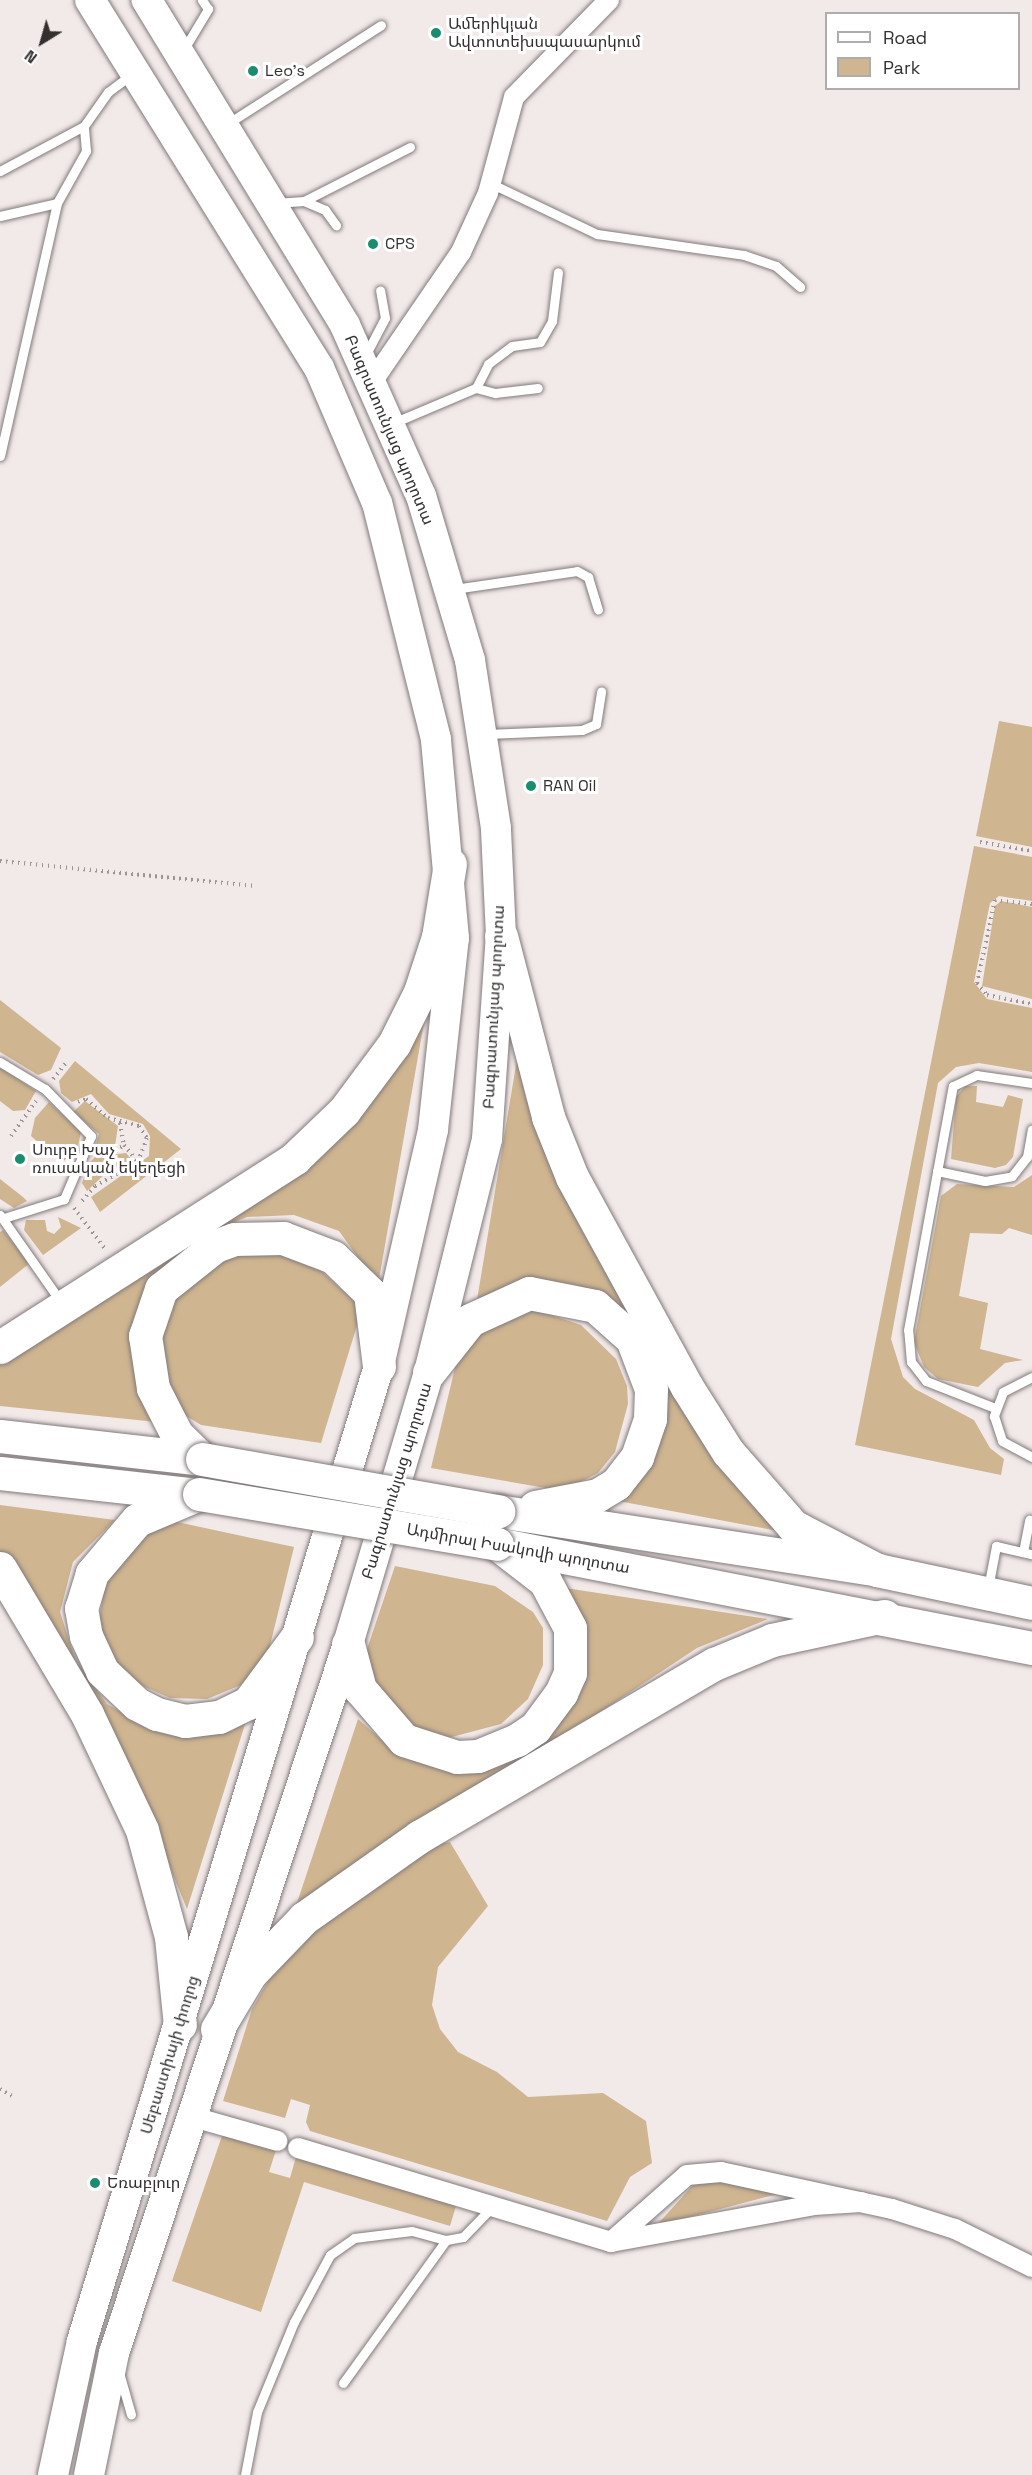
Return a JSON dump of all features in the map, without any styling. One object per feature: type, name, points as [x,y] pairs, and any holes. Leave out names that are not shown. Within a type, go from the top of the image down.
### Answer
[{"type":"highway","points":[[0,1347],[295,1158],[344,1111],[394,1044],[420,992],[438,937],[450,864]]},
{"type":"highway","points":[[501,936],[548,1117],[572,1178],[687,1387],[728,1452],[793,1526],[877,1570]]},
{"type":"highway","points":[[202,1459],[177,1435],[153,1388],[146,1336],[161,1289],[215,1246],[234,1239],[283,1238],[333,1257],[370,1293],[379,1366]]},
{"type":"highway","points":[[429,1372],[470,1320],[487,1307],[529,1293],[596,1306],[621,1325],[642,1357],[651,1389],[650,1419],[629,1471],[598,1495],[498,1511]]},
{"type":"highway","name":"Ադմիրալ Իսակովի պողոտա","points":[[0,1436],[202,1459],[498,1511],[877,1570],[1032,1603]]},
{"type":"highway","name":"Ադմիրալ Իսակովի պողոտա","points":[[0,1473],[199,1494],[497,1544],[884,1616],[1032,1648]]},
{"type":"highway","points":[[199,1494],[137,1520],[92,1573],[81,1608],[86,1636],[102,1671],[137,1704],[157,1714],[185,1721],[219,1717],[248,1703],[297,1637]]},
{"type":"highway","points":[[348,1644],[360,1689],[404,1740],[457,1757],[498,1750],[518,1740],[535,1728],[561,1693],[570,1673],[570,1628],[545,1581],[497,1544]]},
{"type":"highway","points":[[0,1568],[87,1714],[142,1830],[171,1937],[180,2025]]},
{"type":"highway","points":[[217,2029],[250,1974],[304,1918],[418,1838],[714,1664],[772,1640],[884,1616]]},
{"type":"main road","points":[[90,0],[319,368],[377,503],[436,739],[450,864],[454,938],[433,1130],[379,1366],[297,1637]]},
{"type":"main road","name":"Բագրատունյաց պողոտա","points":[[147,0],[272,203],[367,371],[390,424],[452,590],[483,734],[496,828],[501,936],[487,1139],[429,1372],[348,1644]]},
{"type":"main road","name":"Սեբաստիայի փողոց","points":[[53,2475],[82,2341],[297,1637]]},
{"type":"main road","points":[[89,2475],[114,2353],[217,2029],[348,1644]]},
{"type":"street","points":[[367,371],[461,252],[490,183],[514,97],[609,0]]},
{"type":"street","points":[[190,2116],[278,2141]]},
{"type":"street","points":[[298,2148],[611,2242],[814,2205],[861,2202]]},
{"type":"street","points":[[611,2242],[687,2175],[721,2172],[861,2202],[955,2229],[1032,2267]]},
{"type":"lane","points":[[181,54],[208,9],[202,0]]},
{"type":"lane","points":[[225,126],[381,25]]},
{"type":"lane","points":[[0,171],[84,126],[108,92],[135,72]]},
{"type":"lane","points":[[0,456],[57,203],[86,151],[84,126]]},
{"type":"lane","points":[[272,203],[304,201],[410,147]]},
{"type":"lane","points":[[490,183],[597,234],[744,255],[776,266],[800,287]]},
{"type":"lane","points":[[304,201],[325,210],[336,225]]},
{"type":"lane","points":[[0,216],[57,203]]},
{"type":"lane","points":[[390,424],[476,388],[497,355],[512,346],[540,342],[552,321],[558,272]]},
{"type":"lane","points":[[367,371],[385,318],[380,290]]},
{"type":"lane","points":[[476,388],[495,393],[538,388]]},
{"type":"lane","points":[[452,590],[577,571],[588,577],[598,610]]},
{"type":"lane","points":[[483,734],[582,730],[596,724],[601,691]]},
{"type":"lane","points":[[0,1062],[69,1112],[91,1131],[87,1148],[64,1199],[2,1216],[64,1306]]},
{"type":"lane","points":[[995,1408],[937,1388],[918,1372],[909,1354],[908,1330],[949,1096],[958,1080],[977,1075],[1032,1083]]},
{"type":"lane","points":[[937,1171],[985,1181],[1012,1176],[1027,1157],[1032,1129]]},
{"type":"lane","points":[[1032,1377],[1012,1383],[995,1408],[1002,1441],[1032,1457]]},
{"type":"lane","points":[[987,1593],[996,1546],[1028,1553],[1029,1520]]},
{"type":"lane","points":[[343,2383],[446,2240],[473,2230],[492,2207]]},
{"type":"lane","points":[[245,2475],[257,2412],[294,2322],[330,2255],[354,2238],[411,2231],[446,2240]]},
{"type":"lane","points":[[114,2353],[131,2414]]},
{"type":"path","points":[[980,842],[1032,851]]},
{"type":"path","points":[[0,861],[255,886]]},
{"type":"path","points":[[1032,904],[995,900],[977,983],[987,995],[1032,1004]]},
{"type":"path","points":[[69,1112],[86,1099],[120,1123],[139,1126],[147,1138],[138,1162],[95,1186],[75,1208]]},
{"type":"path","points":[[120,1123],[124,1145],[138,1162]]},
{"type":"path","points":[[87,1148],[111,1155],[124,1145]]},
{"type":"path","points":[[64,1199],[75,1208],[112,1257]]},
{"type":"path","points":[[0,2090],[14,2097]]},
{"type":"green space","points":[[999,721],[1032,727],[1032,847],[976,836]]},
{"type":"green space","points":[[974,846],[1032,857],[1032,901],[999,896],[990,903],[974,982],[987,999],[1032,1008],[1032,1072],[979,1063],[956,1067],[938,1083],[891,1339],[903,1377],[915,1389],[974,1420],[990,1448],[1004,1459],[1001,1475],[855,1445]]},
{"type":"green space","points":[[1001,901],[1032,907],[1032,999],[982,986],[995,906]]},
{"type":"green space","points":[[0,1000],[61,1048],[51,1070],[38,1075],[0,1052]]},
{"type":"green space","points":[[426,1011],[378,1285],[339,1231],[294,1215],[247,1217],[225,1226],[153,1280],[157,1422],[0,1406],[0,1359],[366,1107],[395,1072]]},
{"type":"green space","points":[[521,1035],[537,1116],[794,1534],[613,1500],[658,1437],[595,1294],[576,1285],[536,1280],[477,1300]]},
{"type":"green space","points":[[75,1061],[181,1149],[100,1212],[91,1197],[149,1156],[150,1136],[143,1124],[109,1114],[91,1094],[72,1102],[61,1093],[59,1081]]},
{"type":"green space","points":[[0,1067],[36,1091],[25,1110],[13,1111],[0,1101]]},
{"type":"green space","points":[[965,1086],[977,1086],[976,1102],[1003,1107],[1008,1095],[1023,1099],[1013,1157],[1006,1165],[995,1168],[951,1159],[956,1097]]},
{"type":"green space","points":[[85,1101],[118,1126],[115,1146],[95,1148],[99,1134],[73,1112]]},
{"type":"green space","points":[[49,1102],[81,1132],[78,1146],[62,1163],[31,1136],[35,1118]]},
{"type":"green space","points":[[126,1153],[132,1160],[110,1169],[87,1191],[82,1183],[89,1163],[95,1157]]},
{"type":"green space","points":[[1032,1175],[1032,1235],[1009,1228],[1002,1234],[970,1233],[959,1296],[988,1303],[980,1349],[1023,1360],[1005,1363],[978,1387],[938,1379],[924,1367],[914,1342],[941,1196],[957,1184],[1014,1187]]},
{"type":"green space","points":[[0,1179],[27,1201],[14,1208],[0,1199]]},
{"type":"green space","points":[[58,1217],[81,1228],[43,1255],[24,1230],[26,1220],[45,1220],[47,1231],[54,1234],[61,1227]]},
{"type":"green space","points":[[3,1230],[30,1263],[0,1287],[0,1232]]},
{"type":"green space","points":[[256,1248],[314,1264],[362,1309],[321,1443],[201,1425],[183,1414],[164,1379],[160,1338],[172,1299],[199,1269]]},
{"type":"green space","points":[[536,1310],[581,1325],[616,1359],[627,1386],[628,1404],[615,1452],[598,1473],[563,1491],[431,1468],[460,1347],[507,1313]]},
{"type":"green space","points":[[0,1505],[115,1520],[73,1562],[60,1612],[76,1662],[107,1704],[140,1723],[207,1734],[232,1731],[246,1721],[187,1909],[131,1772],[0,1554]]},
{"type":"green space","points":[[177,1522],[294,1547],[268,1654],[241,1685],[207,1699],[170,1698],[136,1683],[111,1655],[99,1621],[108,1567],[158,1524]]},
{"type":"green space","points":[[395,1566],[495,1586],[533,1612],[543,1628],[543,1665],[528,1699],[501,1724],[448,1738],[412,1728],[383,1706],[364,1658]]},
{"type":"green space","points":[[559,1587],[768,1619],[697,1648],[293,1915],[358,1719],[401,1757],[443,1770],[470,1769],[553,1726]]},
{"type":"green space","points":[[450,1842],[488,1906],[438,1967],[432,2005],[440,2029],[458,2052],[497,2072],[528,2097],[603,2093],[646,2121],[652,2163],[630,2177],[607,2221],[310,2131],[306,2122],[310,2105],[291,2099],[285,2118],[223,2101],[252,2009],[271,1976],[305,1937],[437,1844]]},
{"type":"green space","points":[[223,2133],[276,2150],[269,2172],[290,2178],[296,2157],[456,2206],[450,2226],[304,2182],[261,2312],[172,2281]]},
{"type":"green space","points":[[722,2180],[781,2193],[656,2226],[695,2183]]},
{"type":"place","name":"Ամերիկյան Ավտոտեխսպասարկում","points":[[436,33]]},
{"type":"place","name":"Leo's","points":[[253,71]]},
{"type":"place","name":"CPS","points":[[373,244]]},
{"type":"place","name":"RAN Oil","points":[[531,786]]},
{"type":"place","name":"Սուրբ Խաչ ռուսական եկեղեցի","points":[[20,1159]]},
{"type":"place","name":"Եռաբլուր","points":[[95,2183]]}]
